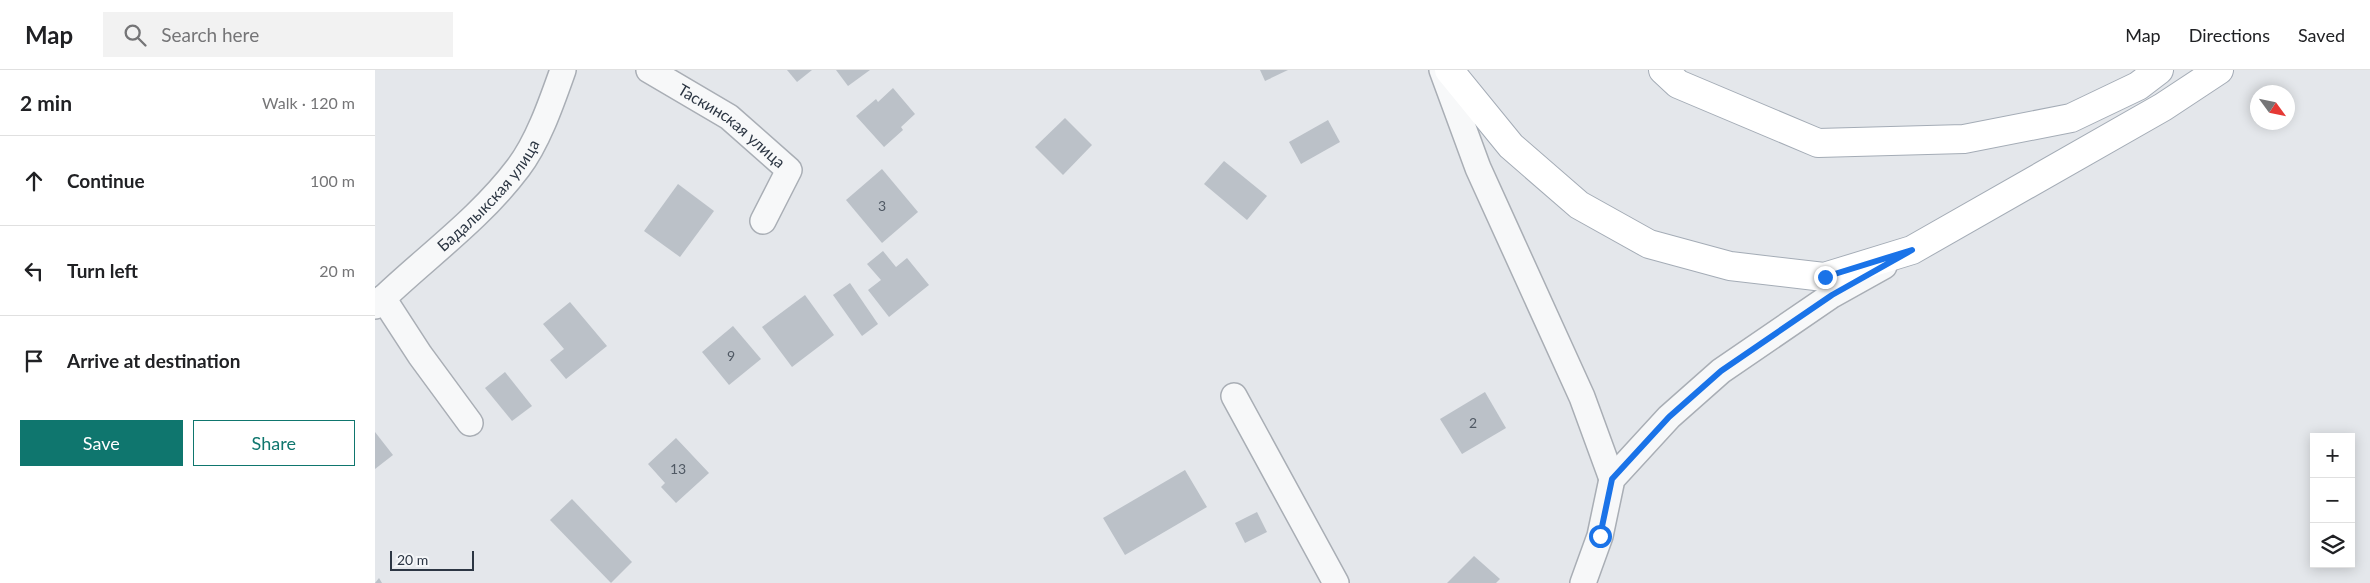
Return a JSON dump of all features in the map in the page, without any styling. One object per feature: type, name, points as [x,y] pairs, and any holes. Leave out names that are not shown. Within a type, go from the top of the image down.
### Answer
[{"type":"main road","points":[[1449,70],[1511,146],[1579,205],[1649,244],[1730,266],[1825,277],[1912,250],[2163,107],[2219,70]]},
{"type":"main road","points":[[1663,70],[1678,84],[1819,143],[1964,139],[2071,118],[2138,86],[2159,70]]},
{"type":"street","name":"Бадалыкская улица","points":[[470,423],[379,302],[477,215],[519,166],[548,112],[563,70]]},
{"type":"street","name":"Таскинская улица","points":[[649,70],[729,116],[789,170],[763,221]]},
{"type":"street","points":[[1441,70],[1478,168],[1582,397],[1612,479]]},
{"type":"street","points":[[1583,583],[1600,536],[1612,479],[1669,417],[1721,371],[1832,295],[1912,250]]},
{"type":"street","points":[[1234,396],[1336,583]]},
{"type":"building","points":[[787,70],[812,70],[797,82]]},
{"type":"building","points":[[836,70],[870,70],[848,86]]},
{"type":"building","points":[[1260,70],[1288,70],[1265,81]]},
{"type":"building","points":[[893,88],[915,114],[901,127],[903,130],[884,147],[856,116],[876,99],[878,102]]},
{"type":"building","points":[[1065,118],[1092,145],[1063,175],[1035,147]]},
{"type":"building","points":[[1328,120],[1340,142],[1301,164],[1289,142]]},
{"type":"building","points":[[1224,161],[1267,196],[1247,220],[1204,184]]},
{"type":"building","points":[[882,169],[918,212],[882,243],[846,200]]},
{"type":"building","points":[[678,184],[714,211],[680,257],[644,231]]},
{"type":"building","points":[[883,251],[896,267],[907,258],[929,285],[889,317],[868,290],[881,280],[867,264]]},
{"type":"building","points":[[850,283],[878,324],[862,336],[833,295]]},
{"type":"building","points":[[805,295],[834,335],[792,367],[762,327]]},
{"type":"building","points":[[570,302],[607,346],[566,379],[550,360],[564,349],[543,324]]},
{"type":"building","points":[[733,326],[761,359],[729,385],[702,352]]},
{"type":"building","points":[[505,372],[532,406],[512,421],[485,388]]},
{"type":"building","points":[[1485,392],[1506,428],[1462,454],[1440,419]]},
{"type":"building","points":[[375,432],[393,455],[375,469]]},
{"type":"building","points":[[676,438],[709,473],[676,503],[661,487],[665,483],[648,464]]},
{"type":"building","points":[[1185,470],[1207,507],[1125,555],[1103,518]]},
{"type":"building","points":[[572,499],[632,562],[611,583],[550,520]]},
{"type":"building","points":[[1257,512],[1267,532],[1245,543],[1235,523]]},
{"type":"building","points":[[1474,556],[1500,579],[1496,583],[1447,583]]},
{"type":"building","points":[[379,578],[382,583],[375,583]]},
{"type":"route","points":[[1600,536],[1612,479],[1669,417],[1721,371],[1832,295],[1912,250],[1825,277]]}]
